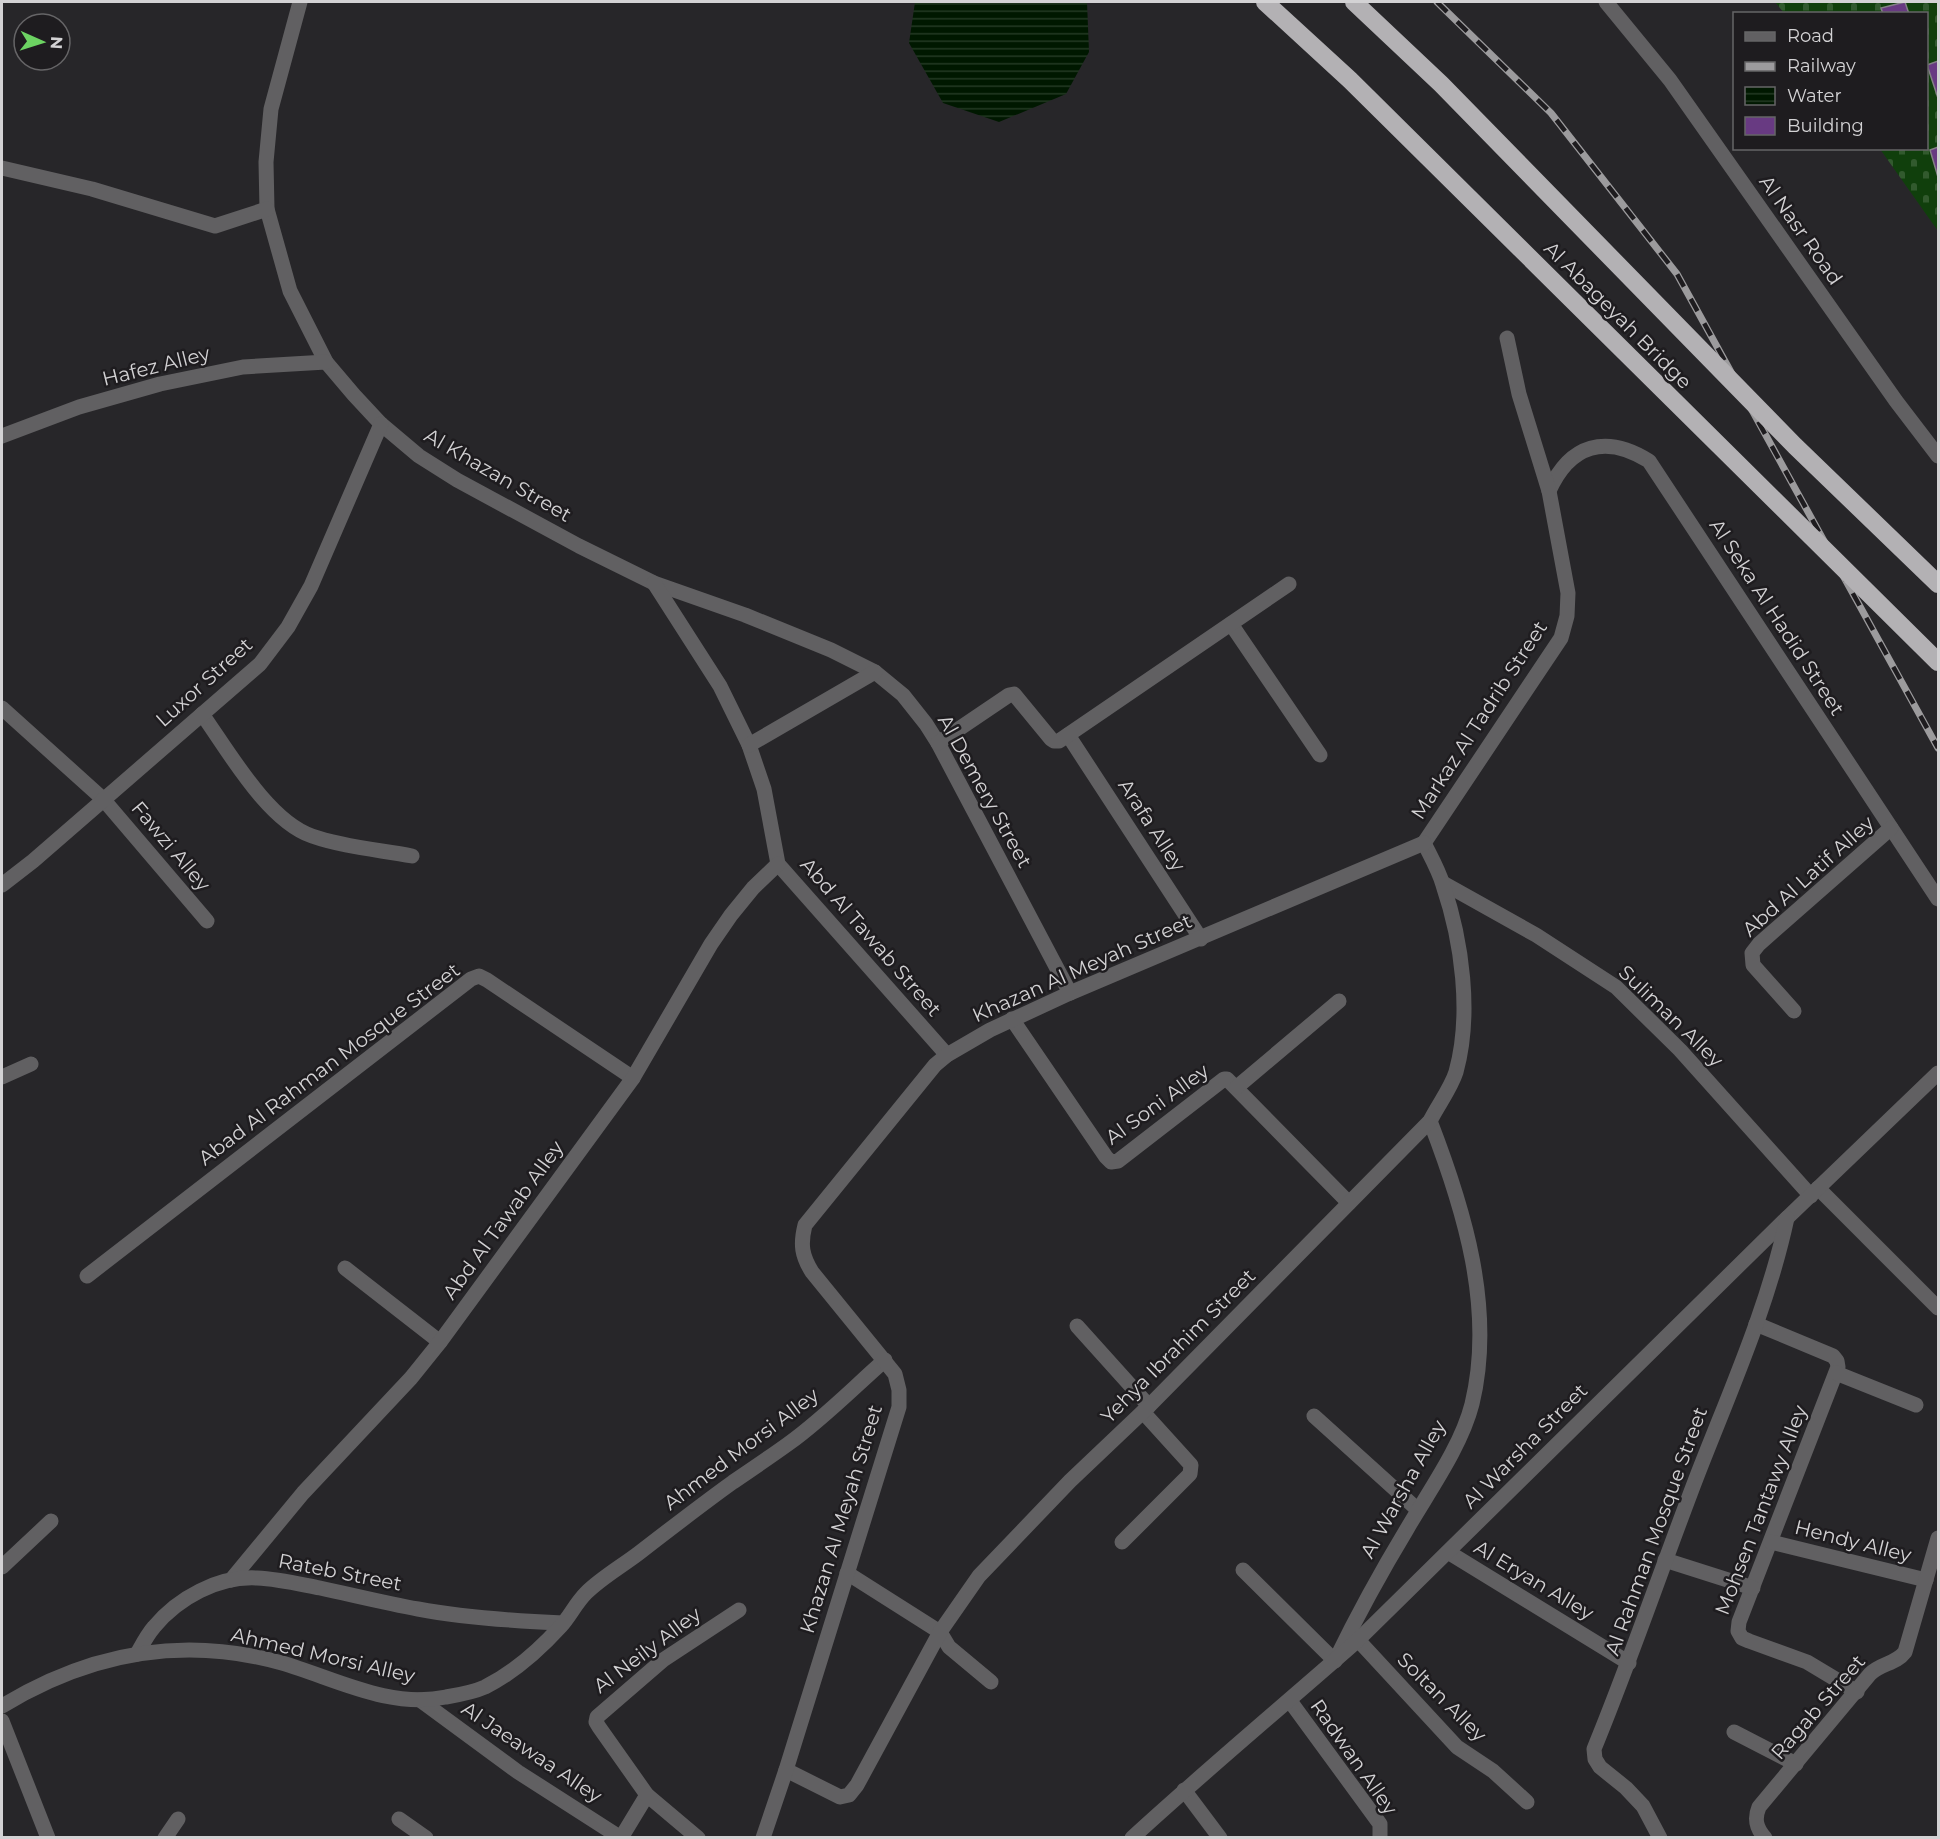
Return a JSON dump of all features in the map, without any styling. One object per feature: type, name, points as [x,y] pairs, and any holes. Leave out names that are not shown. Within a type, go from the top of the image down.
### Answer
[{"type":"highway","name":"Al Abageyah Bridge","points":[[1265,2],[1350,80],[1938,662]]},
{"type":"highway","name":"Al Abageyah Bridge","points":[[1354,2],[1441,84],[1795,446],[1938,584]]},
{"type":"street","name":"Al Khazan Street","points":[[300,2],[271,109],[266,162],[267,209],[290,291],[326,362],[381,424],[420,456],[458,480],[579,546],[654,583]]},
{"type":"street","name":"Al Nasr Road","points":[[1606,2],[1670,80],[1896,401],[1938,456]]},
{"type":"street","points":[[2,168],[92,189],[215,226],[267,209]]},
{"type":"street","name":"Markaz Al Tadrib Street","points":[[1424,843],[1561,638],[1567,616],[1568,593],[1549,491],[1519,394],[1507,338]]},
{"type":"street","name":"Hafez Alley","points":[[2,436],[80,407],[160,384],[243,367],[326,362]]},
{"type":"street","name":"Luxor Street","points":[[2,885],[33,861],[260,664],[288,627],[311,586],[381,424]]},
{"type":"street","name":"Al Seka Al Hadid Street","points":[[1549,491],[1558,472],[1572,458],[1591,448],[1611,446],[1631,450],[1649,461],[1938,899]]},
{"type":"street","name":"Al Demery Street","points":[[654,583],[831,650],[875,672],[903,695],[938,743],[1070,993]]},
{"type":"street","name":"Abd Al Tawab Street","points":[[654,583],[720,686],[748,745],[764,789],[778,864],[947,1055]]},
{"type":"street","points":[[938,743],[1009,695],[1014,694],[1054,741],[1068,735],[1289,584]]},
{"type":"street","points":[[1231,624],[1320,754]]},
{"type":"street","points":[[748,745],[875,672]]},
{"type":"street","name":"Fawzi Alley","points":[[2,708],[103,799],[207,921]]},
{"type":"street","points":[[202,714],[263,799],[285,821],[312,836],[412,856]]},
{"type":"street","name":"Arafa Alley","points":[[1068,735],[1201,939]]},
{"type":"street","name":"Abd Al Latif Alley","points":[[1794,1011],[1753,964],[1752,953],[1759,944],[1891,828]]},
{"type":"street","name":"Yehya Ibrahim Street","points":[[786,1770],[840,1797],[849,1795],[857,1785],[940,1632],[979,1576],[1070,1481],[1146,1409],[1430,1121],[1456,1073],[1464,1019],[1463,971],[1454,923],[1443,883],[1424,843]]},
{"type":"street","name":"Khazan Al Meyah Street","points":[[763,1838],[899,1407],[899,1390],[895,1374],[803,1258],[800,1242],[804,1225],[935,1065],[947,1055],[1012,1019],[1070,993],[1424,843]]},
{"type":"street","name":"Abd Al Tawab Alley","points":[[231,1580],[303,1493],[411,1378],[440,1342],[633,1078],[711,944],[753,888],[778,864]]},
{"type":"street","name":"Suliman Alley","points":[[1443,883],[1536,935],[1616,987],[1680,1050],[1815,1192],[1938,1308]]},
{"type":"street","name":"Abad Al Rahman Mosque Street","points":[[87,1276],[471,979],[479,976],[633,1078]]},
{"type":"street","points":[[1237,1088],[1339,1001]]},
{"type":"street","name":"Al Soni Alley","points":[[1012,1019],[1111,1162],[1118,1161],[1224,1079],[1231,1081],[1349,1203]]},
{"type":"street","points":[[2,1077],[31,1064]]},
{"type":"street","name":"Al Warsha Street","points":[[1132,1838],[1184,1790],[1290,1701],[1358,1640],[1787,1218],[1938,1073]]},
{"type":"street","name":"Al Warsha Alley","points":[[1335,1661],[1368,1593],[1455,1447],[1471,1406],[1479,1361],[1480,1321],[1468,1239],[1458,1199],[1430,1121]]},
{"type":"street","name":"Al Rahman Mosque Street","points":[[1660,1838],[1643,1806],[1626,1788],[1600,1767],[1595,1759],[1594,1749],[1629,1663],[1665,1560],[1770,1289],[1787,1218]]},
{"type":"street","points":[[345,1268],[440,1342]]},
{"type":"street","points":[[1756,1324],[1833,1356],[1838,1367],[1836,1373],[1916,1406]]},
{"type":"street","points":[[1077,1326],[1191,1465],[1190,1474],[1122,1542]]},
{"type":"street","name":"Ahmed Morsi Alley","points":[[2,1706],[33,1687],[72,1670],[113,1658],[136,1654],[198,1650],[240,1654],[281,1663],[360,1690],[397,1698],[420,1700],[444,1698],[484,1687],[537,1652],[585,1594],[732,1483],[790,1443],[885,1360]]},
{"type":"street","name":"Mohsen Tantawy Alley","points":[[1836,1373],[1739,1622],[1738,1632],[1742,1638],[1807,1662],[1857,1692]]},
{"type":"street","points":[[1314,1416],[1418,1510]]},
{"type":"street","points":[[2,1568],[51,1521]]},
{"type":"street","name":"Ragab Street","points":[[1765,1838],[1757,1827],[1755,1816],[1760,1807],[1876,1667],[1900,1659],[1905,1652],[1938,1538]]},
{"type":"street","name":"Hendy Alley","points":[[1771,1542],[1926,1580]]},
{"type":"street","name":"Al Eryan Alley","points":[[1448,1552],[1629,1663]]},
{"type":"street","points":[[1665,1560],[1753,1588]]},
{"type":"street","points":[[1243,1570],[1335,1661]]},
{"type":"street","points":[[847,1573],[940,1632],[950,1647],[991,1682]]},
{"type":"street","name":"Rateb Street","points":[[136,1654],[153,1628],[175,1606],[202,1590],[231,1580],[255,1578],[279,1580],[419,1610],[515,1621],[563,1623]]},
{"type":"street","name":"Al Neily Alley","points":[[698,1838],[647,1795],[596,1722],[600,1712],[663,1660],[739,1610]]},
{"type":"street","name":"Soltan Alley","points":[[1358,1640],[1456,1747],[1493,1772],[1527,1802]]},
{"type":"street","name":"Al Jaeawaa Alley","points":[[420,1700],[518,1772],[621,1838]]},
{"type":"street","name":"Radwan Alley","points":[[1290,1701],[1380,1824],[1380,1838]]},
{"type":"street","points":[[2,1721],[48,1838]]},
{"type":"street","points":[[1734,1732],[1796,1764]]},
{"type":"street","points":[[1184,1790],[1220,1838]]},
{"type":"street","points":[[621,1838],[647,1795]]},
{"type":"street","points":[[165,1838],[178,1819]]},
{"type":"street","points":[[399,1819],[426,1838]]},
{"type":"green space","points":[[1775,2],[1938,2],[1938,231],[1881,150],[1928,150],[1928,12],[1783,12]]},
{"type":"water","points":[[915,2],[1087,2],[1089,52],[1066,94],[999,122],[943,103],[909,43]]},
{"type":"building","points":[[1905,2],[1908,12],[1882,12],[1881,8]]},
{"type":"building","points":[[1938,61],[1938,98],[1928,68],[1928,65]]},
{"type":"building","points":[[1938,147],[1938,177],[1930,150]]},
{"type":"railway","points":[[1437,2],[1551,113],[1677,274],[1938,748]]}]
